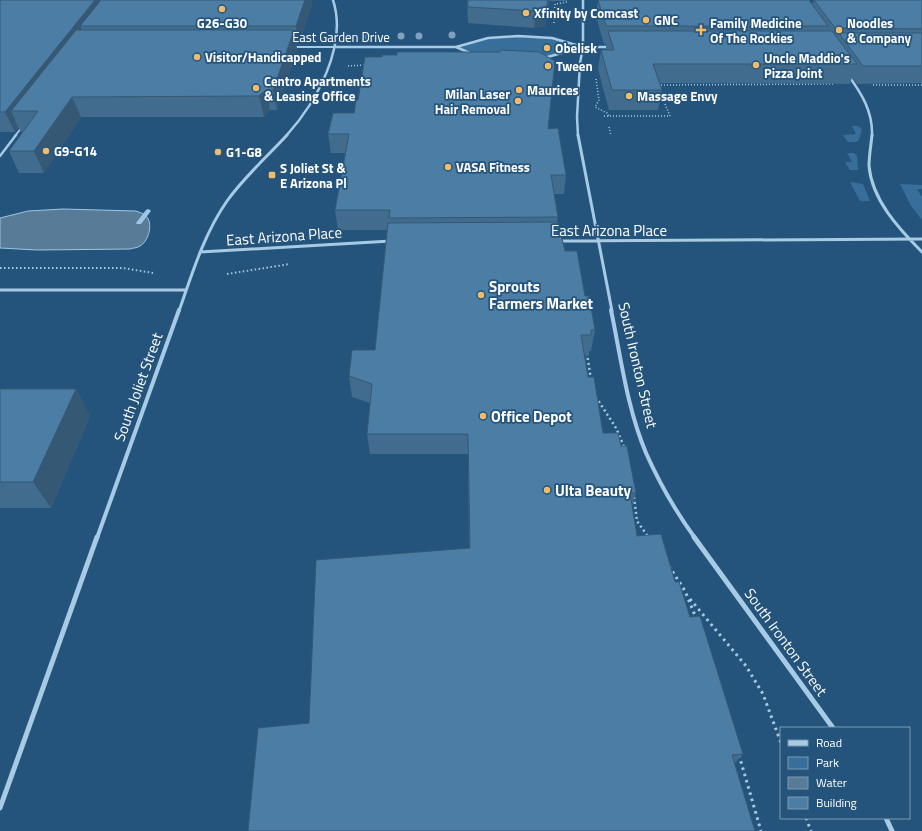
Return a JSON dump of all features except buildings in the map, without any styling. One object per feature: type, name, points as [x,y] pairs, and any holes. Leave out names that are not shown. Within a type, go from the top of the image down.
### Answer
[{"type":"street","name":"South Joliet Street","points":[[0,808],[200,252],[215,221],[230,198],[288,133],[308,107],[324,78],[334,47],[338,19],[333,0]]},
{"type":"street","name":"South Ironton Street","points":[[583,0],[583,47],[580,63],[576,117],[578,137],[630,401],[639,433],[652,465],[690,531],[832,727]]},
{"type":"street","name":"East Garden Drive","points":[[334,47],[456,47],[488,38],[518,36],[552,38],[583,47],[615,47]]},
{"type":"street","name":"East Garden Drive","points":[[456,47],[476,55]]},
{"type":"street","name":"East Garden Drive","points":[[539,59],[583,47]]},
{"type":"street","points":[[844,70],[860,91],[871,116],[872,131],[869,158],[871,176],[884,205],[908,239],[922,252]]},
{"type":"street","name":"East Arizona Place","points":[[553,241],[922,239]]},
{"type":"street","name":"East Arizona Place","points":[[200,252],[235,251],[330,243],[398,241]]},
{"type":"street","points":[[0,290],[186,290]]},
{"type":"street","points":[[886,819],[892,831]]},
{"type":"lane","name":"East Garden Drive","points":[[290,47],[334,47]]},
{"type":"lane","points":[[0,156],[27,122]]},
{"type":"path","points":[[553,26],[555,4],[570,2],[569,0]]},
{"type":"path","points":[[348,66],[367,66]]},
{"type":"path","points":[[596,77],[599,100],[595,107],[609,116]]},
{"type":"path","points":[[742,79],[745,85]]},
{"type":"path","points":[[604,116],[670,116],[658,85],[840,84]]},
{"type":"path","points":[[870,85],[922,85]]},
{"type":"path","points":[[609,127],[611,135]]},
{"type":"path","points":[[227,274],[290,264]]},
{"type":"path","points":[[0,268],[123,268],[154,273]]},
{"type":"path","points":[[586,346],[592,386]]},
{"type":"path","points":[[593,392],[616,428],[628,456]]},
{"type":"path","points":[[634,495],[637,521],[650,540]]},
{"type":"path","points":[[667,564],[680,580],[690,599],[697,621]]},
{"type":"path","points":[[690,599],[746,666],[763,694],[780,740]]},
{"type":"path","points":[[737,750],[761,831]]},
{"type":"path","points":[[806,819],[811,831]]},
{"type":"green space","points":[[508,36],[552,38],[583,47],[549,57],[485,57],[456,47],[480,40]]},
{"type":"green space","points":[[852,126],[858,126],[862,129],[859,140],[856,142],[848,142],[843,135],[856,134]]},
{"type":"green space","points":[[847,153],[854,153],[857,156],[858,170],[850,170],[845,162],[852,162]]},
{"type":"green space","points":[[850,182],[863,184],[870,201],[860,201]]},
{"type":"green space","points":[[900,184],[922,185],[922,189],[917,189],[922,197],[922,220],[911,206]]},
{"type":"water","points":[[63,209],[136,211],[144,214],[148,218],[150,227],[148,236],[139,247],[130,249],[37,250],[0,248],[0,218],[28,211]]},
{"type":"waterway","points":[[139,223],[148,211]]},
{"type":"place","name":"G26-G30","points":[[222,9]]},
{"type":"place","name":"Xfinity by Comcast","points":[[526,13]]},
{"type":"place","name":"GNC","points":[[646,20]]},
{"type":"place","name":"Family Medicine Of The Rockies","points":[[701,30]]},
{"type":"place","name":"Noodles & Company","points":[[839,30]]},
{"type":"place","name":"Obelisk","points":[[547,48]]},
{"type":"place","name":"Visitor/Handicapped","points":[[197,57]]},
{"type":"place","name":"Uncle Maddio's Pizza Joint","points":[[756,65]]},
{"type":"place","name":"Tween","points":[[548,66]]},
{"type":"place","name":"Centro Apartments & Leasing Office","points":[[256,88]]},
{"type":"place","name":"Maurices","points":[[519,90]]},
{"type":"place","name":"Massage Envy","points":[[629,96]]},
{"type":"place","name":"Milan Laser Hair Removal","points":[[518,101]]},
{"type":"place","name":"G9-G14","points":[[46,151]]},
{"type":"place","name":"G1-G8","points":[[218,152]]},
{"type":"place","name":"VASA Fitness","points":[[448,167]]},
{"type":"place","name":"S Joliet St & E Arizona Pl","points":[[272,175]]},
{"type":"place","name":"Sprouts Farmers Market","points":[[481,295]]},
{"type":"place","name":"Office Depot","points":[[483,416]]},
{"type":"place","name":"Ulta Beauty","points":[[547,490]]}]
